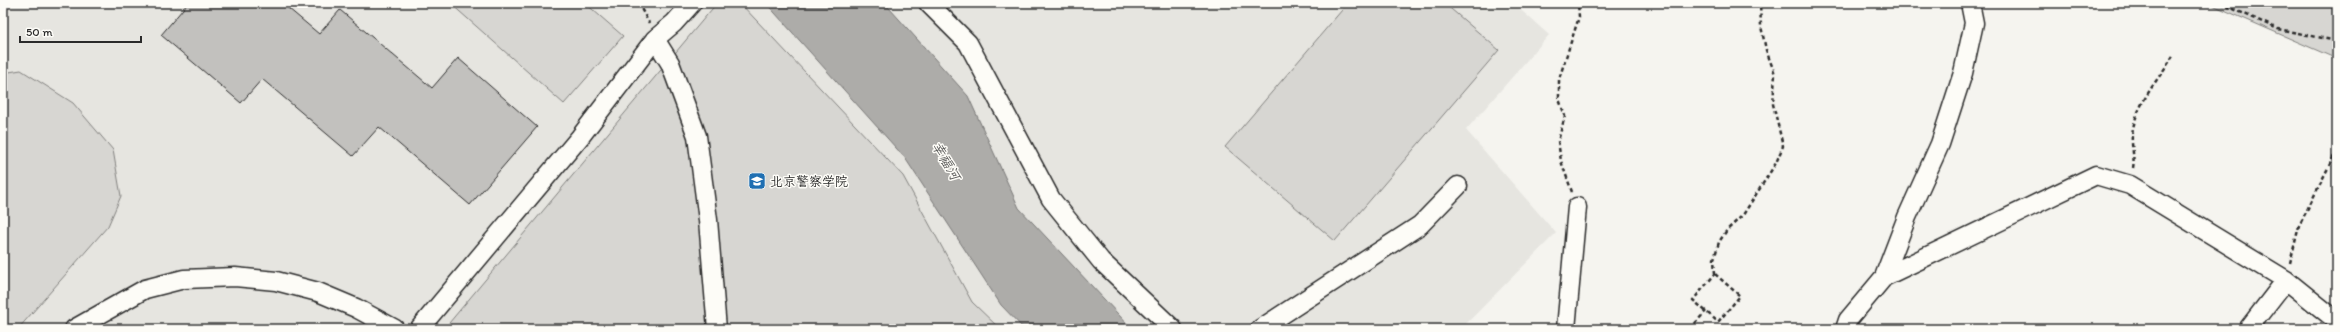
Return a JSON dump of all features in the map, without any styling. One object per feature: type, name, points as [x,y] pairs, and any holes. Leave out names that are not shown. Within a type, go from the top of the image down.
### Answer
[{"type":"street","points":[[419,329],[580,137],[655,39],[674,23],[692,3]]},
{"type":"street","points":[[928,3],[968,43],[1051,199],[1101,261],[1173,329]]},
{"type":"street","points":[[1845,329],[1848,320],[1884,277],[1907,217],[1940,144],[1963,73],[1974,23],[1970,3]]},
{"type":"street","points":[[655,39],[670,63],[697,136],[708,220],[717,329]]},
{"type":"street","points":[[1884,277],[2096,175],[2130,185],[2286,280],[2337,321]]},
{"type":"street","points":[[1260,329],[1420,225],[1458,186]]},
{"type":"street","points":[[1566,329],[1577,207]]},
{"type":"street","points":[[74,329],[145,289],[184,280],[235,277],[276,280],[318,292],[356,308],[395,329]]},
{"type":"street","points":[[2248,329],[2286,280]]},
{"type":"path","points":[[638,3],[645,13],[655,39]]},
{"type":"path","points":[[1577,207],[1561,161],[1558,141],[1565,116],[1559,99],[1559,79],[1579,16],[1578,3]]},
{"type":"path","points":[[1715,274],[1740,296],[1718,322],[1693,300],[1715,274],[1714,259],[1719,242],[1727,230],[1743,215],[1776,164],[1783,146],[1773,104],[1775,74],[1766,50],[1761,26],[1760,3]]},
{"type":"path","points":[[2220,3],[2278,29],[2337,41]]},
{"type":"path","points":[[2130,185],[2134,157],[2132,135],[2138,112],[2173,56]]},
{"type":"path","points":[[2286,280],[2299,226],[2337,150]]},
{"type":"path","points":[[1690,329],[1706,311]]},
{"type":"shaded area","name":"北京警察学院","points":[[3,3],[1513,3],[1549,35],[1466,130],[1556,233],[1461,329],[3,329]]},
{"type":"shaded area","points":[[450,3],[585,3],[623,36],[564,104]]},
{"type":"shaded area","points":[[717,3],[740,3],[903,176],[972,302],[1000,329],[444,329]]},
{"type":"shaded area","points":[[1348,3],[1444,3],[1499,50],[1335,241],[1225,147]]},
{"type":"shaded area","points":[[2208,3],[2337,3],[2337,59]]},
{"type":"shaded area","points":[[21,70],[73,103],[113,150],[121,196],[108,226],[18,329],[3,329],[3,73]]},
{"type":"water","name":"幸福河","points":[[766,3],[883,3],[890,9],[968,96],[1019,208],[1132,329],[1024,329],[1001,305],[905,158]]},
{"type":"building","points":[[188,3],[282,3],[319,34],[340,10],[432,88],[458,58],[537,127],[470,205],[379,127],[353,156],[262,79],[241,103],[161,35]]},
{"type":"place","name":"北京警察学院","points":[[757,181]]}]
